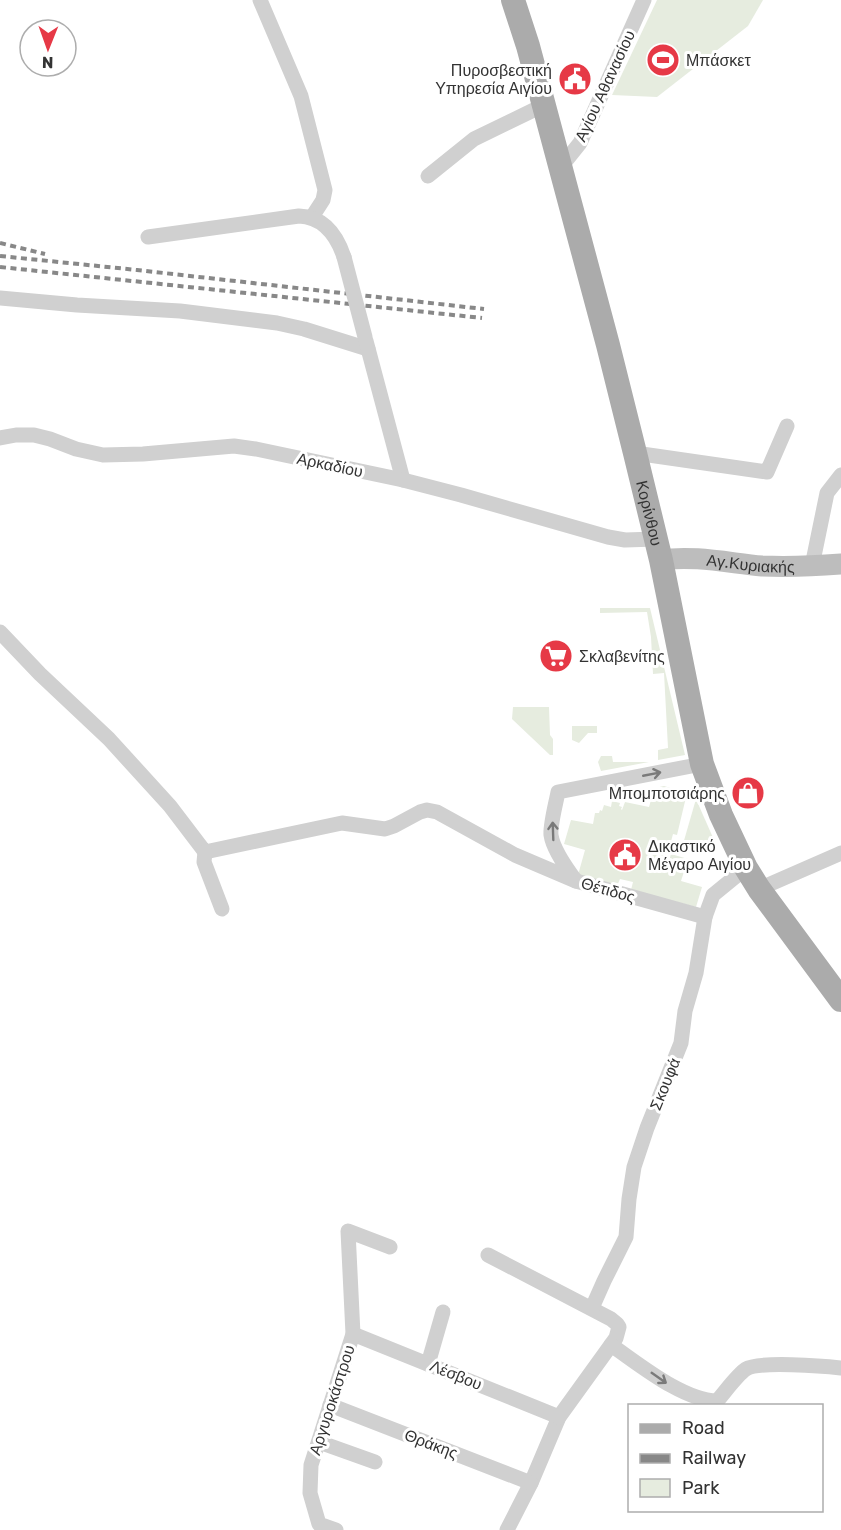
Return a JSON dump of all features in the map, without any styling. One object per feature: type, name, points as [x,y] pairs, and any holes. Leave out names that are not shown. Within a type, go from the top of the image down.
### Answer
[{"type":"main road","name":"Κορίνθου","points":[[513,0],[544,105],[635,453],[658,549],[702,764],[721,815],[746,868],[841,1000]]},
{"type":"main road","name":"Αγ.Κυριακής","points":[[658,549],[682,558],[761,566],[841,564]]},
{"type":"street","points":[[260,0],[301,96],[325,190],[323,200],[312,217]]},
{"type":"street","name":"Αγίου Αθανασίου","points":[[560,168],[580,143],[644,0]]},
{"type":"street","points":[[428,176],[474,139],[544,105]]},
{"type":"street","points":[[148,237],[299,216],[312,217],[324,225],[339,242],[344,257],[403,480]]},
{"type":"street","points":[[0,298],[180,311],[277,323],[366,343]]},
{"type":"street","points":[[635,453],[767,472],[787,426]]},
{"type":"street","name":"Αρκαδίου","points":[[0,438],[34,435],[103,455],[234,446],[256,449],[403,480],[658,549]]},
{"type":"street","points":[[812,566],[827,493],[841,475]]},
{"type":"street","points":[[0,632],[109,740],[170,806],[205,852],[204,862],[222,909]]},
{"type":"street","points":[[576,882],[554,843],[551,833],[558,792],[702,764]]},
{"type":"street","name":"Θέτιδος","points":[[205,852],[342,823],[385,829],[427,810],[437,812],[515,855],[576,882],[705,917]]},
{"type":"street","points":[[759,889],[841,853]]},
{"type":"street","name":"Σκουφά","points":[[592,1308],[626,1237],[628,1199],[634,1167],[681,1043],[685,1011],[696,973],[705,917],[713,895],[746,868]]},
{"type":"street","name":"Αργυροκάστρου","points":[[336,1530],[319,1524],[310,1493],[311,1465],[353,1334],[348,1231],[390,1247]]},
{"type":"street","points":[[488,1255],[592,1308],[617,1324],[618,1332],[559,1417],[531,1483],[507,1530]]},
{"type":"street","points":[[428,1364],[443,1312]]},
{"type":"street","name":"Λέσβου","points":[[353,1334],[559,1417]]},
{"type":"street","points":[[611,1345],[668,1384],[710,1401],[717,1401],[744,1371],[754,1366],[817,1365],[841,1368]]},
{"type":"street","name":"Θράκης","points":[[330,1405],[531,1483]]},
{"type":"street","points":[[319,1442],[375,1462]]},
{"type":"green space","points":[[657,0],[763,0],[748,26],[657,97],[612,95]]},
{"type":"green space","points":[[600,608],[650,608],[685,755],[658,760],[658,750],[668,748],[664,673],[653,674],[647,612],[600,613]]},
{"type":"green space","points":[[513,707],[549,707],[553,755],[550,755],[512,719]]},
{"type":"green space","points":[[572,726],[597,726],[597,733],[588,733],[579,743],[572,740]]},
{"type":"green space","points":[[601,756],[612,756],[613,762],[649,762],[601,771],[598,762]]},
{"type":"green space","name":"Δικαστικό Μέγαρο Αιγίου","points":[[664,786],[687,793],[677,835],[673,834],[666,860],[669,861],[671,854],[688,859],[681,881],[702,887],[696,907],[631,890],[633,882],[620,879],[617,886],[578,875],[585,850],[564,844],[571,820],[593,824],[595,813],[602,811],[604,805],[611,807],[612,801],[620,803],[622,810],[625,802],[649,807],[651,800],[639,798],[641,791]]},
{"type":"green space","points":[[696,799],[714,840],[711,852],[683,844]]},
{"type":"railway","points":[[0,243],[45,254]]},
{"type":"railway","points":[[0,256],[484,309]]},
{"type":"railway","points":[[0,267],[482,318]]},
{"type":"place","name":"Μπάσκετ","points":[[663,60]]},
{"type":"place","name":"Πυροσβεστική Υπηρεσία Αιγίου","points":[[575,79]]},
{"type":"place","name":"Σκλαβενίτης","points":[[556,656]]},
{"type":"place","name":"Μπομποτσιάρης","points":[[748,793]]},
{"type":"place","name":"Δικαστικό Μέγαρο Αιγίου","points":[[625,855]]}]
